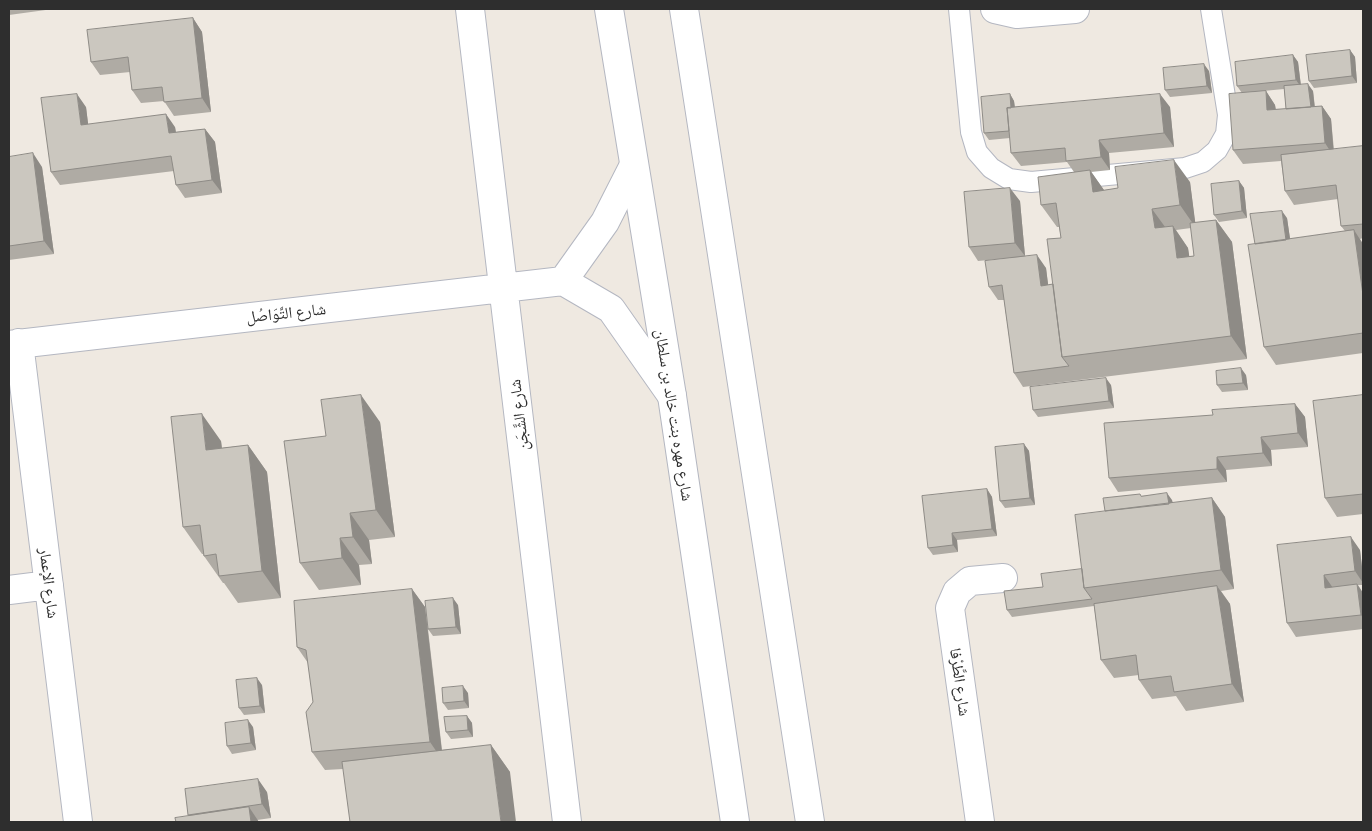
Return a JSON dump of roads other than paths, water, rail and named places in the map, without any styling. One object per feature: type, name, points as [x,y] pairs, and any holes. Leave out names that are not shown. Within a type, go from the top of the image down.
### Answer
[{"type":"street","name":"شارع الشَّجَن","points":[[470,9],[567,822]]},
{"type":"street","name":"شارع مهره بنت خالد بن سلطان","points":[[609,9],[672,396],[735,822]]},
{"type":"street","points":[[684,9],[810,822]]},
{"type":"street","points":[[995,9],[1017,14],[1075,9]]},
{"type":"street","points":[[634,165],[605,222],[563,280],[611,309],[672,396]]},
{"type":"street","name":"شارع التَّوَاصُل","points":[[14,344],[563,280]]},
{"type":"street","name":"شارع الإعمار","points":[[14,344],[49,585],[78,822]]},
{"type":"street","name":"شارع الطَّرْفا","points":[[980,822],[950,608],[957,592],[970,581],[1003,578]]},
{"type":"street","points":[[9,590],[49,585]]},
{"type":"lane","points":[[959,9],[971,132],[977,152],[991,168],[1009,179],[1031,182],[1185,168],[1203,162],[1217,150],[1226,134],[1228,115],[1211,9]]}]
